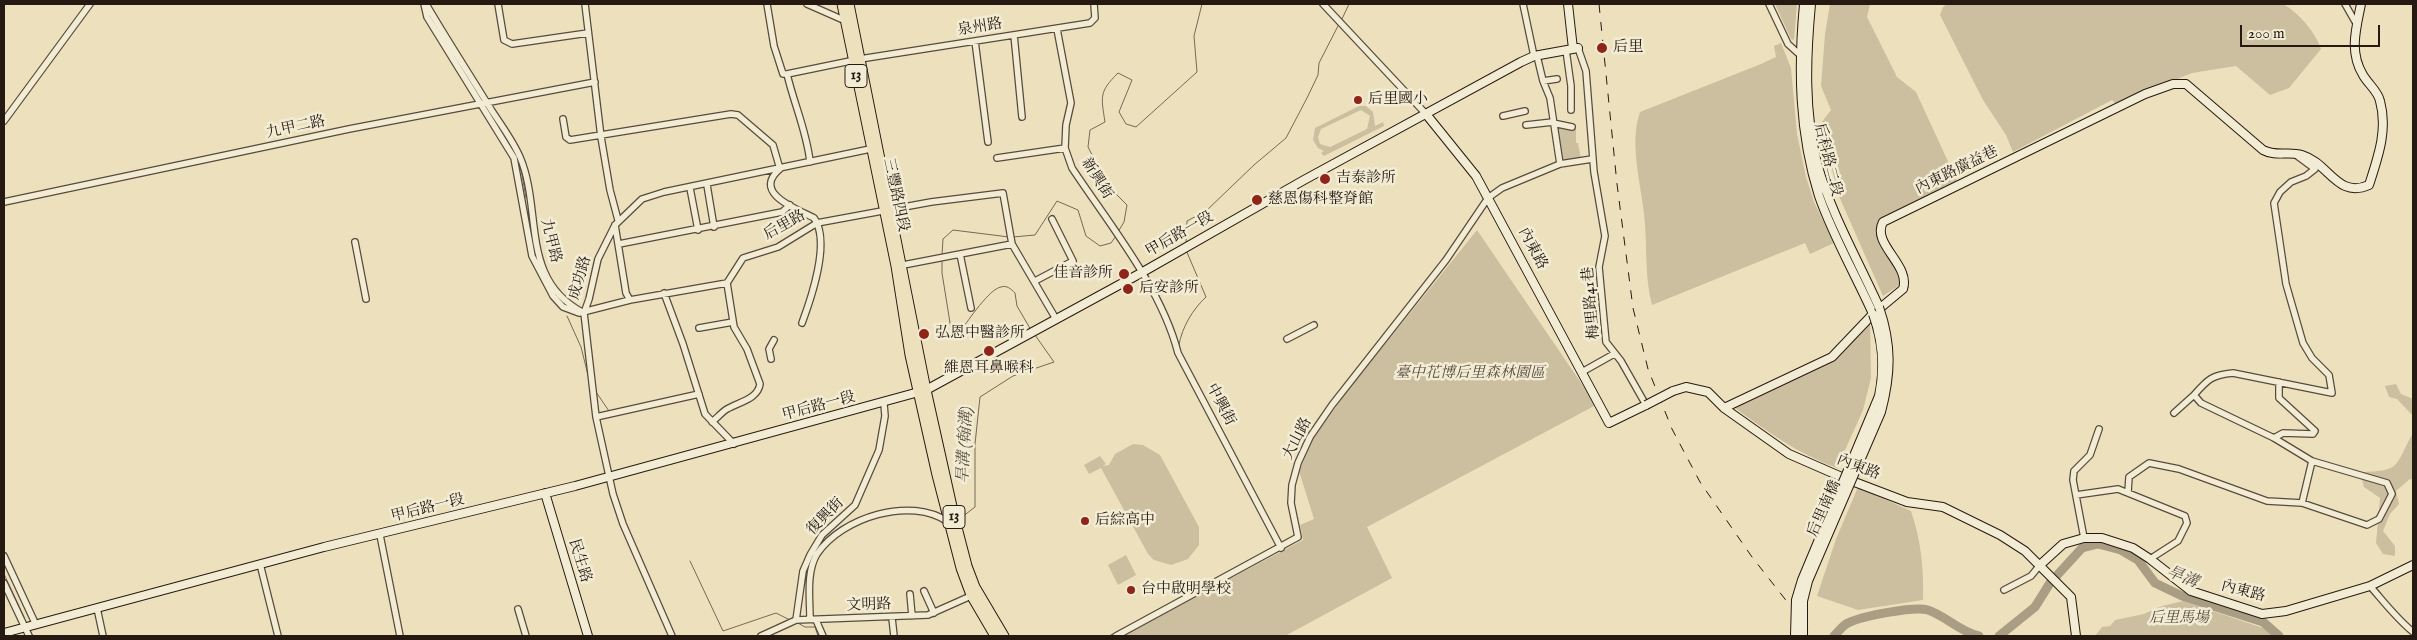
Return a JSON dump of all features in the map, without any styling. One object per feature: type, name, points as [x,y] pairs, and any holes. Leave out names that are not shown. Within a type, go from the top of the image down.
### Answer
[{"type":"main road","name":"三豐路四段","points":[[842,4],[849,22],[888,210],[922,392]]},
{"type":"main road","name":"三豐路四段","points":[[849,4],[849,22]]},
{"type":"main road","name":"13","points":[[922,392],[952,521],[960,568],[995,636]]},
{"type":"main road","name":"13","points":[[974,594],[1004,636]]},
{"type":"street","points":[[4,121],[90,4]]},
{"type":"street","name":"九甲路","points":[[425,4],[485,104],[520,157],[537,252],[542,267],[557,293],[566,302],[584,312]]},
{"type":"street","points":[[498,4],[504,40],[512,44],[588,33]]},
{"type":"street","points":[[585,4],[601,136],[617,223],[626,294],[630,300]]},
{"type":"street","points":[[767,4],[774,46],[783,74],[787,74],[793,102],[808,142],[810,162]]},
{"type":"street","points":[[807,4],[849,22]]},
{"type":"street","name":"泉州路","points":[[787,74],[857,60],[1090,23],[1095,18],[1094,4]]},
{"type":"street","points":[[1323,4],[1426,114]]},
{"type":"street","points":[[1523,4],[1543,81],[1550,98],[1560,164]]},
{"type":"street","points":[[1568,4],[1572,49],[1570,76],[1571,110]]},
{"type":"street","points":[[1769,4],[1788,44],[1799,54]]},
{"type":"street","name":"后科路二段","points":[[1804,4],[1799,54],[1802,114],[1813,175],[1820,197],[1873,314]]},
{"type":"street","name":"后科路二段","points":[[1811,4],[1806,65],[1810,122],[1818,164],[1828,194],[1879,308]]},
{"type":"street","points":[[2344,4],[2357,25]]},
{"type":"street","name":"內東路廣益巷","points":[[1724,408],[1832,357],[1879,308],[1900,293],[1905,285],[1902,273],[1882,237],[1881,227],[1884,222],[2145,94],[2173,84],[2186,84],[2272,155],[2302,155],[2319,165],[2344,186],[2354,190],[2369,185],[2381,148],[2383,132],[2381,101],[2364,78],[2356,57],[2354,36],[2360,4]]},
{"type":"street","name":"新興街","points":[[1056,29],[1071,103],[1066,125],[1065,148],[1072,168],[1142,273]]},
{"type":"street","points":[[1014,35],[1022,117]]},
{"type":"street","points":[[975,41],[988,142]]},
{"type":"street","name":"甲后路一段","points":[[4,633],[260,564],[734,444],[922,392],[1142,273],[1507,69],[1536,56],[1572,49]]},
{"type":"street","name":"梅里路41巷","points":[[1572,49],[1586,71],[1592,159],[1605,236],[1599,267],[1606,342],[1621,361],[1646,404]]},
{"type":"street","points":[[1543,81],[1557,79]]},
{"type":"street","name":"九甲二路","points":[[4,202],[349,129],[595,82]]},
{"type":"street","points":[[1503,116],[1525,110]]},
{"type":"street","points":[[563,119],[566,136],[570,140],[731,114],[738,115],[773,145],[780,169],[774,174],[772,185],[773,193],[777,199],[814,218],[818,222],[820,246],[818,268],[814,290],[802,323]]},
{"type":"street","name":"內東路","points":[[1426,114],[1472,170],[1609,423],[1686,386],[1696,388],[1716,398],[1724,408],[1789,454],[1844,478],[1907,502],[1928,503],[1958,513],[2012,542],[2049,573],[2071,597],[2076,636]]},
{"type":"street","points":[[1526,125],[1553,122],[1572,127]]},
{"type":"street","name":"成功路","points":[[672,636],[623,524],[609,476],[596,417],[584,312],[589,299],[598,259],[617,223],[642,199],[664,192],[706,185],[875,148]]},
{"type":"street","points":[[997,158],[1065,148]]},
{"type":"street","points":[[2174,413],[2208,379],[2218,374],[2234,373],[2332,394],[2329,375],[2312,358],[2303,343],[2284,276],[2274,203],[2280,192],[2291,182],[2306,176],[2315,169],[2295,154]]},
{"type":"street","points":[[1488,198],[1502,188],[1560,164],[1592,159]]},
{"type":"street","points":[[706,185],[714,227]]},
{"type":"street","points":[[690,188],[698,230]]},
{"type":"street","name":"后里路","points":[[727,283],[743,258],[778,246],[818,222],[1001,192],[1004,194],[1012,244]]},
{"type":"street","name":"大山路","points":[[1116,636],[1281,548],[1298,537],[1291,503],[1292,485],[1298,463],[1310,437],[1332,405],[1446,260],[1488,198]]},
{"type":"street","points":[[619,244],[664,237],[782,212],[790,205]]},
{"type":"street","points":[[1035,281],[1073,261],[1052,219]]},
{"type":"street","points":[[356,242],[366,299]]},
{"type":"street","points":[[899,266],[1012,244],[1056,319]]},
{"type":"street","points":[[960,254],[972,308]]},
{"type":"street","name":"中興街","points":[[1142,273],[1169,324],[1178,353],[1281,548]]},
{"type":"street","points":[[584,312],[664,293],[727,283],[737,336],[746,349],[760,384],[759,390],[754,395],[725,410],[712,422]]},
{"type":"street","points":[[664,293],[683,344],[705,414],[734,444]]},
{"type":"street","name":"后里南橋","points":[[1803,636],[1803,601],[1808,582],[1875,429],[1888,386],[1888,332],[1879,308]]},
{"type":"street","name":"后里南橋","points":[[1795,636],[1796,600],[1802,580],[1879,396],[1883,378],[1883,353],[1873,314]]},
{"type":"street","points":[[699,328],[733,322]]},
{"type":"street","points":[[1287,339],[1314,326]]},
{"type":"street","points":[[771,359],[769,349],[774,340]]},
{"type":"street","points":[[1582,372],[1614,354]]},
{"type":"street","points":[[2274,438],[2283,433],[2313,434],[2315,430],[2279,398],[2279,382]]},
{"type":"street","points":[[596,417],[699,394]]},
{"type":"street","points":[[2128,492],[2129,477],[2150,463],[2178,469],[2267,501],[2302,503],[2367,525],[2379,519],[2392,494],[2387,482],[2312,461],[2274,438],[2201,403],[2194,395]]},
{"type":"street","name":"復興街","points":[[796,620],[803,571],[810,555],[822,535],[856,505],[879,450],[885,416],[884,404]]},
{"type":"street","points":[[2084,538],[2073,480],[2074,471],[2090,455],[2100,429]]},
{"type":"street","points":[[2302,503],[2312,461]]},
{"type":"street","points":[[2076,495],[2118,488],[2185,516],[2187,523],[2178,541],[2150,559]]},
{"type":"street","name":"民生路","points":[[546,493],[588,636]]},
{"type":"street","name":"復興街","points":[[822,636],[813,619],[809,589],[811,570],[816,556],[835,536],[858,523],[879,515],[921,510],[938,514],[952,521]]},
{"type":"street","points":[[380,535],[400,636]]},
{"type":"street","name":"內東路","points":[[2040,566],[2063,544],[2084,538],[2102,538],[2117,542],[2150,559],[2191,591],[2262,614],[2286,611],[2370,586],[2413,565]]},
{"type":"street","points":[[4,556],[36,625]]},
{"type":"street","points":[[260,564],[278,636]]},
{"type":"street","points":[[2004,590],[2031,576],[2040,566]]},
{"type":"street","points":[[4,583],[28,636]]},
{"type":"street","points":[[2370,586],[2384,600],[2391,612],[2413,632]]},
{"type":"street","points":[[924,591],[934,613]]},
{"type":"street","points":[[910,594],[912,616]]},
{"type":"street","name":"文明路","points":[[761,636],[796,620],[928,616],[974,594]]},
{"type":"street","points":[[97,608],[103,636]]},
{"type":"street","points":[[518,609],[526,636]]},
{"type":"street","points":[[892,618],[894,636]]},
{"type":"green space","points":[[1775,4],[1797,4],[1794,40],[1791,39]]},
{"type":"green space","points":[[1830,4],[1870,4],[1867,17],[1897,77],[1916,92],[1957,181],[1881,218],[1878,226],[1901,276],[1901,284],[1883,296],[1838,194],[1821,123],[1831,110],[1821,86],[1825,34]]},
{"type":"green space","points":[[1947,4],[2283,4],[2306,23],[2321,49],[2289,88],[2270,95],[2236,66],[2192,73],[2116,104],[2112,100],[2013,152],[2006,135],[1983,100],[1940,15],[1943,7]]},
{"type":"green space","points":[[1781,43],[1791,68],[1797,134],[1806,177],[1814,202],[1834,243],[1810,254],[1805,243],[1652,305],[1647,275],[1644,211],[1637,168],[1635,139],[1640,112],[1776,57],[1774,46]]},
{"type":"green space","points":[[1359,106],[1366,106],[1373,112],[1375,126],[1383,122],[1384,126],[1324,156],[1321,153],[1324,151],[1318,148],[1313,140],[1315,128]],"holes":[[[1361,110],[1370,116],[1367,129],[1330,147],[1320,144],[1318,137],[1321,129]]]},
{"type":"green space","points":[[1556,127],[1576,128],[1576,143],[1578,143],[1581,159],[1561,161]]},
{"type":"green space","name":"臺中花博后里森林園區","points":[[1477,230],[1596,405],[1367,527],[1392,578],[1285,636],[1122,636],[1303,540],[1300,525],[1314,519],[1299,471],[1314,438],[1348,390]]},
{"type":"green space","points":[[1870,321],[1871,378],[1863,410],[1837,468],[1796,449],[1735,408],[1834,359]]},
{"type":"green space","points":[[2396,384],[2401,394],[2413,399],[2413,416],[2397,399],[2389,397],[2385,386]]},
{"type":"green space","points":[[2413,433],[2413,480],[2410,479],[2396,491],[2399,504],[2390,514],[2383,531],[2395,546],[2395,556],[2383,554],[2376,543],[2380,498],[2364,487],[2360,472],[2391,468],[2399,460]]},
{"type":"green space","points":[[1133,444],[1143,445],[1160,455],[1199,527],[1199,545],[1188,559],[1171,565],[1154,560],[1148,554],[1101,468],[1089,474],[1084,465],[1100,456],[1106,464],[1103,466],[1109,465],[1115,454]]},
{"type":"green space","points":[[1858,487],[1911,511],[1921,555],[1923,600],[1858,610],[1817,596],[1836,539]]},
{"type":"green space","points":[[1126,555],[1136,575],[1118,585],[1108,565]]},
{"type":"green space","name":"后里馬場","points":[[2183,601],[2263,628],[2273,636],[2095,636],[2102,627],[2110,626],[2115,620],[2144,614],[2162,606]]},
{"type":"waterway","name":"旱溝 (翰溝)","points":[[1118,232],[1124,222],[1127,205],[1108,186],[1088,147],[1090,130],[1105,122],[1102,100],[1104,90],[1118,73],[1132,80],[1119,112],[1126,124],[1136,127],[1197,72],[1194,36],[1202,4]]},
{"type":"waterway","points":[[1342,19],[1349,4]]},
{"type":"waterway","points":[[1186,243],[1187,221],[1206,211],[1254,165],[1286,138],[1318,75],[1319,63],[1339,24]]},
{"type":"waterway","points":[[497,123],[515,154]]},
{"type":"waterway","points":[[521,169],[526,198]]},
{"type":"waterway","name":"旱溝 (翰溝)","points":[[1013,237],[1035,235],[1057,201],[1078,210],[1086,236],[1100,246],[1111,243],[1116,236]]},
{"type":"waterway","points":[[528,215],[533,241]]},
{"type":"waterway","name":"旱溝 (翰溝)","points":[[942,256],[943,239],[953,230],[1009,237]]},
{"type":"waterway","points":[[533,245],[537,261]]},
{"type":"waterway","points":[[1179,345],[1189,319],[1206,297],[1186,250]]},
{"type":"waterway","name":"旱溝 (翰溝)","points":[[942,260],[942,273],[951,329],[961,330],[991,293],[996,289],[1005,287],[1015,293],[1017,306],[1031,330]]},
{"type":"waterway","points":[[567,316],[581,347],[588,375]]},
{"type":"waterway","name":"旱溝 (翰溝)","points":[[958,516],[962,517],[975,507],[975,444],[980,397],[1013,376],[1054,362],[1035,335]]},
{"type":"waterway","points":[[596,392],[609,411]]},
{"type":"waterway","name":"旱溝","points":[[1999,636],[2035,607],[2050,583],[2082,548],[2098,544],[2121,550],[2138,560],[2155,583],[2182,596],[2263,622],[2279,636]]},
{"type":"waterway","points":[[690,561],[723,631],[776,613],[790,620]]},
{"type":"waterway","points":[[4,574],[24,617]]},
{"type":"waterway","name":"旱溝","points":[[1834,636],[1844,625],[1855,620],[1888,612],[1912,609],[1928,610],[1979,636]]},
{"type":"waterway","points":[[796,622],[805,627],[815,627],[818,636]]},
{"type":"waterway","points":[[1109,636],[1124,628]]},
{"type":"waterway","points":[[30,631],[33,636]]},
{"type":"railway","points":[[1599,4],[1617,184],[1633,308],[1648,369],[1672,429],[1700,482],[1752,557],[1814,636]]},
{"type":"place","name":"后里","points":[[1602,48]]},
{"type":"place","name":"后里國小","points":[[1358,100]]},
{"type":"place","name":"吉泰診所","points":[[1325,179]]},
{"type":"place","name":"慈恩傷科整脊館","points":[[1257,200]]},
{"type":"place","name":"佳音診所","points":[[1124,274]]},
{"type":"place","name":"后安診所","points":[[1128,289]]},
{"type":"place","name":"弘恩中醫診所","points":[[924,334]]},
{"type":"place","name":"維恩耳鼻喉科","points":[[989,351]]},
{"type":"place","name":"后綜高中","points":[[1085,521]]},
{"type":"place","name":"台中啟明學校","points":[[1131,590]]}]
